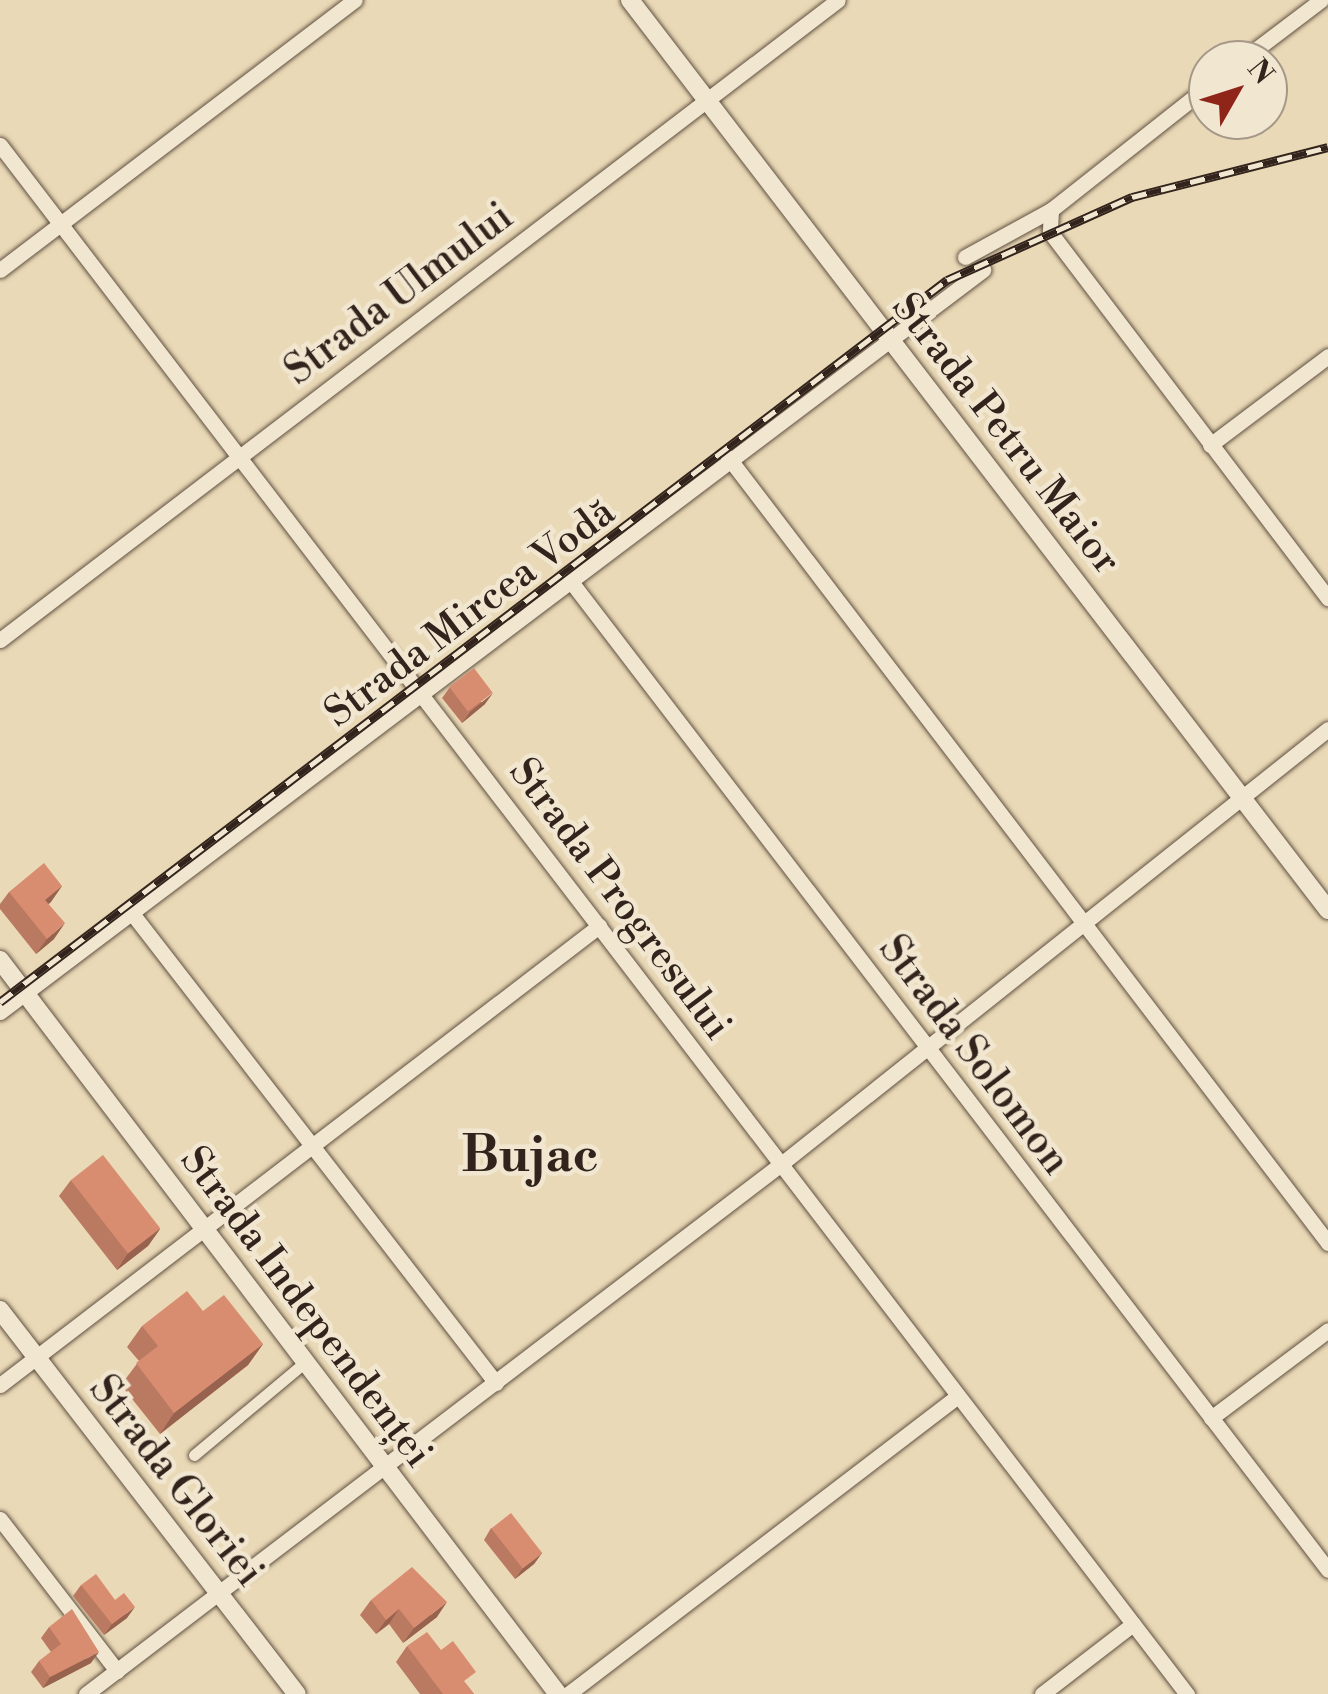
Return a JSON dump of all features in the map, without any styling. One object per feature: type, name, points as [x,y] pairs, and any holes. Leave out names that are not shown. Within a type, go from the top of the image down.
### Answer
[{"type":"street","points":[[0,270],[354,0]]},
{"type":"street","name":"Strada Petru Maior","points":[[630,0],[1328,910]]},
{"type":"street","name":"Strada Ulmului","points":[[0,640],[838,0]]},
{"type":"street","points":[[1268,40],[1321,0]]},
{"type":"street","points":[[965,257],[1051,210],[1188,102]]},
{"type":"street","name":"Strada Progresului","points":[[0,145],[1186,1694]]},
{"type":"street","points":[[1051,210],[1050,232],[1328,598]]},
{"type":"street","name":"Strada Mircea Vodă","points":[[0,1012],[887,336],[983,270]]},
{"type":"street","points":[[1210,445],[1328,356]]},
{"type":"street","points":[[728,457],[1328,1243]]},
{"type":"street","name":"Strada Solomon","points":[[569,579],[1328,1570]]},
{"type":"street","points":[[86,1694],[781,1164],[1328,729]]},
{"type":"street","points":[[131,912],[496,1383]]},
{"type":"street","points":[[0,1385],[600,926]]},
{"type":"street","name":"Strada Independenței","points":[[0,960],[558,1694]]},
{"type":"street","name":"Strada Gloriei","points":[[0,1310],[297,1694]]},
{"type":"street","points":[[1211,1418],[1328,1330]]},
{"type":"street","points":[[194,1455],[304,1363]]},
{"type":"street","points":[[568,1694],[957,1397]]},
{"type":"street","points":[[0,1519],[116,1672]]},
{"type":"street","points":[[1042,1694],[1132,1624]]},
{"type":"building","points":[[474,668],[493,693],[468,711],[449,687]]},
{"type":"building","points":[[44,863],[62,886],[45,900],[65,923],[47,939],[9,892]]},
{"type":"building","points":[[103,1155],[160,1228],[128,1254],[71,1180]]},
{"type":"building","points":[[187,1291],[203,1311],[224,1295],[263,1344],[174,1413],[136,1363],[158,1346],[142,1326]]},
{"type":"building","points":[[511,1513],[542,1553],[523,1569],[491,1528]]},
{"type":"building","points":[[412,1567],[447,1602],[414,1628],[399,1609],[386,1620],[371,1600]]},
{"type":"building","points":[[96,1574],[115,1600],[124,1593],[135,1607],[112,1624],[81,1585]]},
{"type":"building","points":[[72,1609],[99,1652],[50,1677],[39,1661],[61,1644],[49,1627]]},
{"type":"building","points":[[427,1632],[441,1650],[453,1641],[476,1672],[464,1681],[474,1694],[443,1694],[407,1646]]},
{"type":"railway","points":[[0,1002],[947,280],[1132,197],[1328,147]]},
{"type":"district","name":"Bujac","points":[[530,1157]]}]
